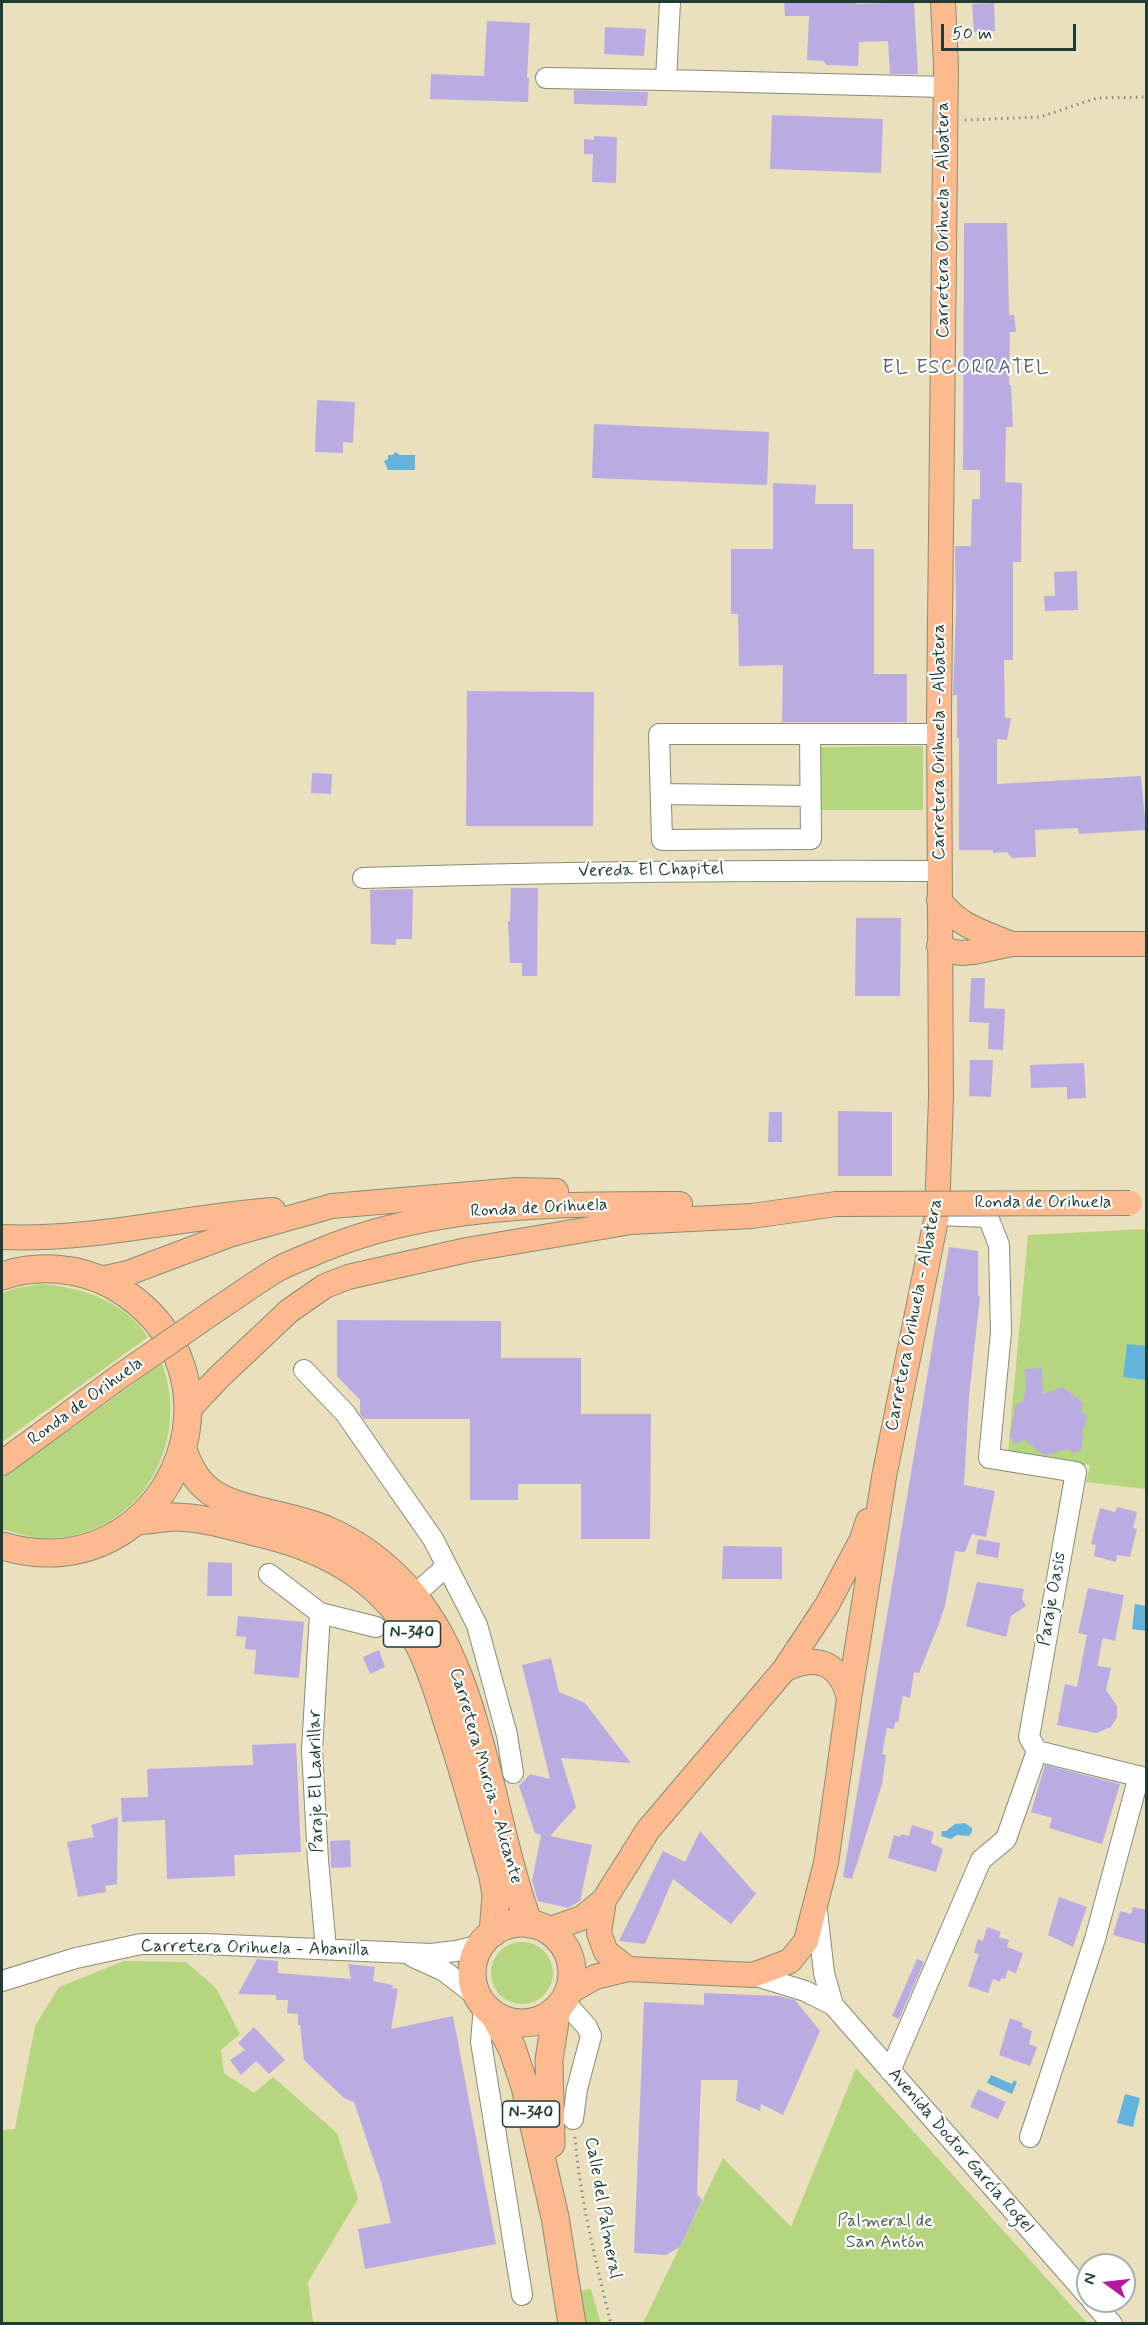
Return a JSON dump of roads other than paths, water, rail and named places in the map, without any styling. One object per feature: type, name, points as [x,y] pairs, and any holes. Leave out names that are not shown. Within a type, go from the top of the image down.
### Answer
[{"type":"highway","name":"N-340","points":[[2,1276],[12,1272],[42,1268],[72,1271],[100,1279],[129,1295],[154,1318],[173,1346],[184,1377],[188,1410],[183,1450],[172,1476],[162,1492],[137,1521],[95,1545],[72,1551],[48,1554],[9,1553]]},
{"type":"highway","name":"Carretera Murcia - Alicante","points":[[183,1450],[191,1470],[211,1492],[228,1501],[326,1529],[374,1558],[413,1596],[435,1626],[456,1672],[485,1764],[511,1870],[538,1927]]},
{"type":"highway","name":"Carretera Murcia - Alicante","points":[[137,1521],[175,1517],[280,1538],[309,1548],[351,1569],[392,1606],[420,1648],[431,1672],[456,1748],[493,1877],[496,1895],[487,1939]]},
{"type":"highway","points":[[487,1939],[504,1927],[538,1927]]},
{"type":"highway","name":"N-340","points":[[538,1927],[561,1941],[570,1957],[572,1975],[563,2001],[549,2060],[555,2217]]},
{"type":"highway","name":"N-340","points":[[487,1939],[472,1971],[473,1984],[520,2068],[555,2217],[573,2324]]},
{"type":"highway","points":[[485,2006],[506,2021],[520,2023],[533,2022],[546,2017],[563,2001]]},
{"type":"main road","name":"Carretera Orihuela - Albatera","points":[[884,1477],[937,1215],[941,1108],[939,734],[945,121],[943,2]]},
{"type":"main road","points":[[939,900],[952,916],[963,924],[1012,944]]},
{"type":"main road","points":[[939,946],[952,939],[974,936],[1012,944],[1146,944]]},
{"type":"main road","points":[[941,1016],[949,985],[964,963],[1012,944]]},
{"type":"main road","points":[[2,1237],[21,1238],[94,1233],[261,1211],[517,1190],[605,1193],[675,1203]]},
{"type":"main road","name":"Ronda de Orihuela","points":[[2,1463],[119,1377],[281,1267],[355,1237],[406,1224],[441,1216],[518,1208],[675,1203],[1138,1203]]},
{"type":"main road","points":[[188,1410],[219,1377],[289,1311],[317,1291],[348,1277],[467,1250],[631,1222],[752,1216],[836,1203]]},
{"type":"main road","points":[[100,1279],[128,1273],[229,1235],[332,1206]]},
{"type":"main road","points":[[538,1927],[582,1918],[604,1900],[648,1830],[784,1670],[827,1605],[862,1539],[884,1477]]},
{"type":"main road","points":[[816,1902],[826,1863],[884,1477]]},
{"type":"main road","points":[[784,1670],[805,1661],[821,1663],[835,1670],[845,1683],[849,1699]]},
{"type":"main road","points":[[604,1900],[600,1933],[606,1952],[627,1969]]},
{"type":"main road","name":"Avenida Doctor García Rogel","points":[[563,2001],[595,1977],[627,1969],[753,1975],[790,1961],[806,1941],[816,1902]]},
{"type":"street","points":[[666,80],[670,2]]},
{"type":"street","points":[[546,78],[945,87]]},
{"type":"street","points":[[810,734],[810,839],[662,840],[659,734],[810,734],[939,734]]},
{"type":"street","points":[[661,794],[810,796]]},
{"type":"street","name":"Vereda El Chapitel","points":[[363,878],[730,870],[939,871]]},
{"type":"street","name":"Paraje Oasis","points":[[937,1215],[988,1217],[999,1245],[1001,1332],[989,1458],[1076,1472],[1029,1737],[1037,1751]]},
{"type":"street","points":[[304,1370],[345,1413],[433,1539],[477,1626],[507,1735],[513,1773]]},
{"type":"street","points":[[413,1596],[447,1566]]},
{"type":"street","points":[[269,1574],[320,1613],[376,1627]]},
{"type":"street","name":"Paraje El Ladrillar","points":[[320,1613],[312,1750],[326,1949]]},
{"type":"street","points":[[890,2071],[981,1860],[1006,1839],[1037,1751],[1143,1777],[1095,1939],[1030,2137]]},
{"type":"street","name":"Avenida Doctor García Rogel","points":[[816,1902],[824,1973],[833,2005]]},
{"type":"street","name":"Carretera Orihuela - Abanilla","points":[[2,1981],[76,1958],[141,1944],[326,1949],[405,1954],[448,1952],[487,1939]]},
{"type":"street","name":"Carretera Orihuela - Abanilla","points":[[405,1954],[444,1971],[485,2006]]},
{"type":"street","name":"Avenida Doctor García Rogel","points":[[753,1975],[805,1991],[833,2005],[1076,2282]]},
{"type":"street","points":[[563,2001],[587,2027],[591,2036],[577,2089],[573,2119]]},
{"type":"street","points":[[485,2006],[481,2042],[522,2295]]},
{"type":"water","points":[[395,452],[400,455],[415,455],[415,470],[388,470],[384,461],[388,459],[388,455],[393,455]]},
{"type":"water","points":[[1127,1344],[1146,1346],[1146,1380],[1123,1377]]},
{"type":"water","points":[[1135,1604],[1146,1606],[1146,1631],[1132,1629]]},
{"type":"water","points":[[965,1823],[972,1828],[969,1836],[957,1835],[951,1839],[941,1836],[942,1831],[946,1831],[955,1824]]},
{"type":"water","points":[[991,2075],[1012,2084],[1014,2080],[1017,2082],[1012,2094],[987,2083]]},
{"type":"water","points":[[1125,2094],[1140,2098],[1133,2127],[1117,2123]]},
{"type":"district","name":"EL ESCORRATEL","points":[[966,369]]},
{"type":"park label","name":"Palmeral de San Antón","points":[[885,2232]]}]
